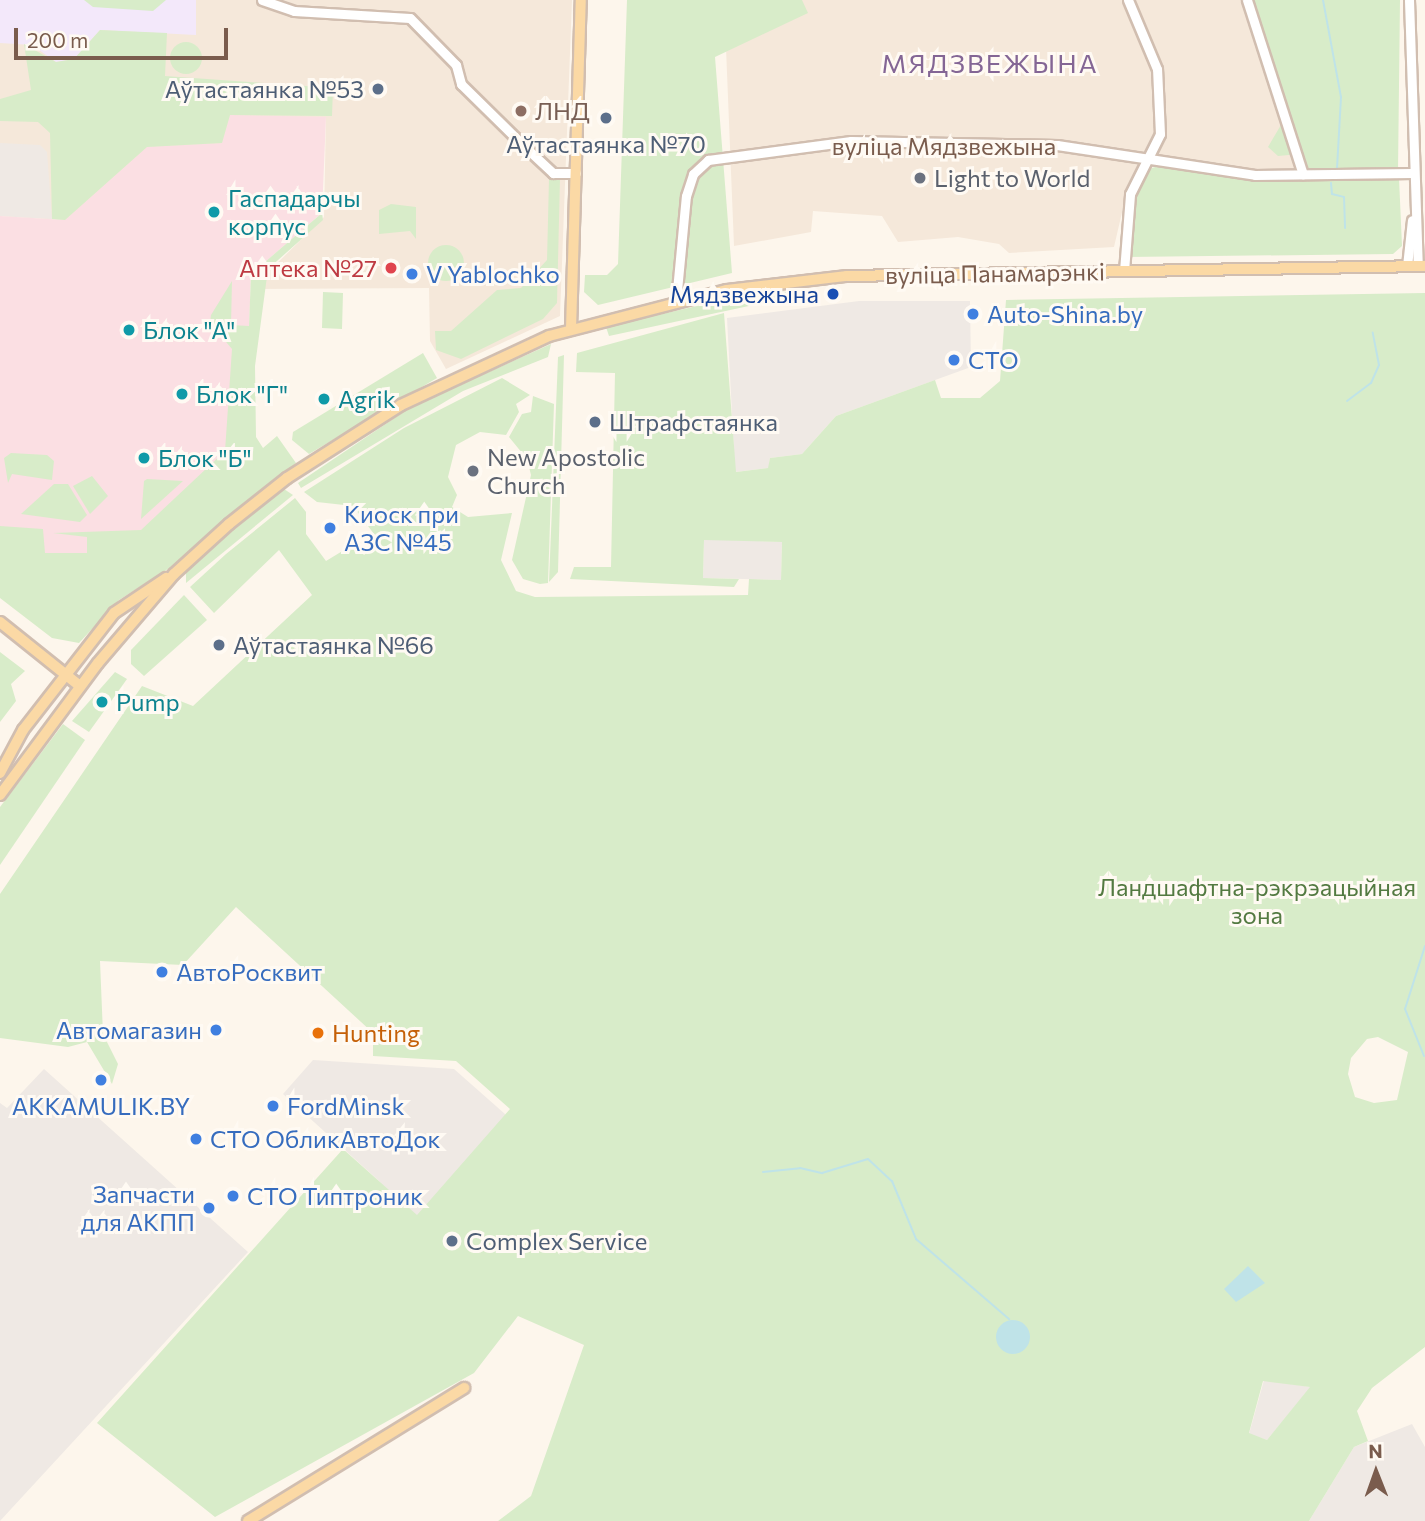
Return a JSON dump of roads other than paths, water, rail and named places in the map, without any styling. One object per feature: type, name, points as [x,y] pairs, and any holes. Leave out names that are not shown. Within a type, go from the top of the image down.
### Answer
[{"type":"main road","points":[[571,329],[581,0]]},
{"type":"main road","name":"вуліца Панамарэнкі","points":[[174,574],[263,497],[358,432],[447,382],[571,329],[676,301],[847,276],[1416,266]]},
{"type":"main road","points":[[0,773],[66,674],[114,613],[174,574]]},
{"type":"main road","points":[[0,796],[80,686],[174,574]]},
{"type":"main road","points":[[0,622],[80,686]]},
{"type":"main road","points":[[248,1521],[464,1388]]},
{"type":"street","points":[[262,0],[294,11],[410,18],[456,65],[461,84],[524,146],[553,173],[576,173]]},
{"type":"street","points":[[1124,271],[1130,194],[1160,134],[1159,81],[1128,0]]},
{"type":"street","points":[[1247,0],[1303,174]]},
{"type":"street","points":[[1409,0],[1412,218],[1416,266]]},
{"type":"street","name":"вуліца Мядзвежына","points":[[676,301],[686,196],[693,174],[708,160],[851,141],[1057,145],[1255,175],[1412,173]]},
{"type":"water","points":[[1248,1266],[1265,1283],[1236,1302],[1224,1289]]},
{"type":"water","points":[[1013,1320],[1025,1325],[1030,1337],[1025,1349],[1013,1354],[1001,1349],[996,1337],[1001,1325]]},
{"type":"waterway","points":[[1323,0],[1341,97],[1337,168]]},
{"type":"waterway","points":[[1331,183],[1332,194],[1344,197],[1345,228]]},
{"type":"waterway","points":[[1347,401],[1371,383],[1379,365],[1373,333]]},
{"type":"waterway","points":[[1424,1056],[1405,1009],[1425,946]]},
{"type":"waterway","points":[[763,1172],[800,1168],[822,1173],[868,1159],[892,1181],[916,1239],[1009,1319]]},
{"type":"place","name":"Аўтастаянка №53","points":[[378,89]]},
{"type":"place","name":"ЛНД","points":[[521,111]]},
{"type":"place","name":"Аўтастаянка №70","points":[[606,118]]},
{"type":"place","name":"Light to World","points":[[920,178]]},
{"type":"place","name":"Гаспадарчы корпус","points":[[214,212]]},
{"type":"place","name":"Аптека №27","points":[[391,268]]},
{"type":"place","name":"V Yablochko","points":[[412,274]]},
{"type":"place","name":"Мядзвежына","points":[[833,294]]},
{"type":"place","name":"Auto-Shina.by","points":[[973,314]]},
{"type":"place","name":"Блок \"А\"","points":[[129,330]]},
{"type":"place","name":"СТО","points":[[954,360]]},
{"type":"place","name":"Блок \"Г\"","points":[[182,394]]},
{"type":"place","name":"Agrik","points":[[324,399]]},
{"type":"place","name":"Штрафстаянка","points":[[595,422]]},
{"type":"place","name":"Блок \"Б\"","points":[[144,458]]},
{"type":"place","name":"New Apostolic Church","points":[[473,471]]},
{"type":"place","name":"Киоск при АЗС №45","points":[[330,528]]},
{"type":"place","name":"Аўтастаянка №66","points":[[219,645]]},
{"type":"place","name":"Pump","points":[[102,702]]},
{"type":"place","name":"АвтоРосквит","points":[[162,972]]},
{"type":"place","name":"Автомагазин","points":[[216,1030]]},
{"type":"place","name":"Hunting","points":[[318,1033]]},
{"type":"place","name":"AKKAMULIK.BY","points":[[101,1080]]},
{"type":"place","name":"FordMinsk","points":[[273,1106]]},
{"type":"place","name":"СТО ОбликАвтоДок","points":[[196,1139]]},
{"type":"place","name":"СТО Типтроник","points":[[233,1196]]},
{"type":"place","name":"Запчасти для АКПП","points":[[209,1208]]},
{"type":"place","name":"Complex Service","points":[[452,1241]]},
{"type":"district","name":"МЯДЗВЕЖЫНА","points":[[990,63]]},
{"type":"park label","name":"Ландшафтна-рэкрэацыйная зона","points":[[1257,901]]}]
